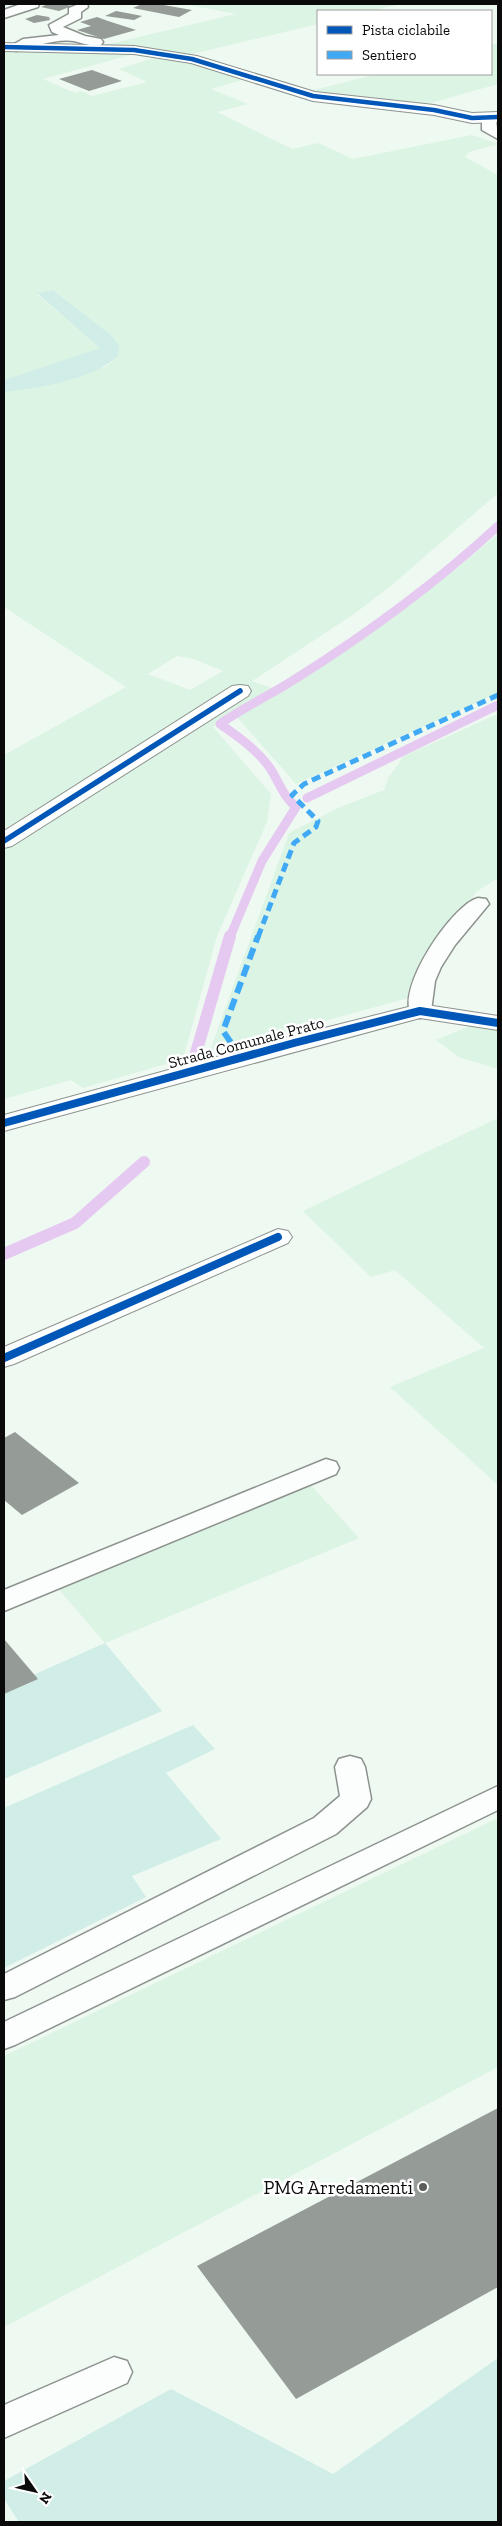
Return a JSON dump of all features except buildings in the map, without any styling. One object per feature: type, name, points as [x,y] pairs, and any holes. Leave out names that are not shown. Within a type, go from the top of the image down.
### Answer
[{"type":"street","points":[[10,47],[134,50],[192,59],[313,96],[434,110],[472,118],[494,117]]},
{"type":"street","points":[[4,841],[240,691]]},
{"type":"street","name":"Strada Comunale Prato","points":[[4,1123],[294,1043],[420,1011],[498,1023]]},
{"type":"street","points":[[4,1358],[278,1237]]},
{"type":"lane","points":[[4,14],[33,4]]},
{"type":"lane","points":[[82,7],[74,11],[76,15],[56,25],[57,29],[73,37],[96,42]]},
{"type":"lane","points":[[10,47],[22,43],[73,37]]},
{"type":"lane","points":[[494,117],[489,130],[498,135]]},
{"type":"lane","points":[[420,1011],[419,994],[441,946],[478,904]]},
{"type":"lane","points":[[4,1601],[326,1468]]},
{"type":"lane","points":[[4,1988],[325,1826],[356,1799],[350,1767]]},
{"type":"lane","points":[[4,2036],[498,1797]]},
{"type":"lane","points":[[4,2422],[114,2372]]},
{"type":"green space","points":[[183,4],[402,4],[375,10],[317,10],[317,24],[192,54],[105,45],[236,14]]},
{"type":"green space","points":[[498,43],[498,84],[424,105],[310,91],[373,75],[492,75],[492,45]]},
{"type":"green space","points":[[4,49],[141,52],[43,79],[75,93],[81,91],[92,96],[147,82],[119,69],[160,56],[249,78],[211,89],[248,104],[217,112],[292,149],[318,143],[353,159],[472,135],[498,144],[469,152],[465,157],[498,175],[498,493],[393,584],[354,614],[252,681],[274,689],[213,727],[271,794],[267,822],[217,936],[183,1059],[83,1088],[71,1080],[4,1099],[4,755],[126,687],[4,607],[4,392],[67,379],[107,366],[118,356],[119,346],[112,336],[53,290],[37,294],[101,348],[4,380]],"holes":[[[177,656],[194,659],[223,671],[190,690],[148,674]]]},
{"type":"green space","points":[[498,534],[498,693],[296,784],[236,716],[288,686],[349,646],[456,569]]},
{"type":"green space","points":[[498,714],[498,878],[476,892],[408,998],[209,1053],[289,833],[336,809],[384,790],[388,778],[404,756]]},
{"type":"green space","points":[[475,1024],[498,1029],[498,1069],[459,1057],[436,1040]]},
{"type":"green space","points":[[498,1118],[498,1485],[390,1387],[484,1348],[395,1270],[371,1277],[303,1211]]},
{"type":"green space","points":[[307,1481],[359,1538],[105,1643],[55,1585]]},
{"type":"green space","points":[[498,1818],[498,2067],[4,2327],[4,2056]]},
{"type":"shaded area","points":[[53,290],[112,336],[119,346],[118,356],[94,371],[64,382],[4,392],[4,380],[100,348],[37,293]]},
{"type":"shaded area","points":[[105,1643],[162,1711],[4,1779],[4,1688]]},
{"type":"shaded area","points":[[193,1725],[215,1749],[166,1773],[221,1839],[132,1876],[146,1897],[4,1968],[4,1808]]},
{"type":"shaded area","points":[[498,2358],[498,2522],[19,2522],[4,2499],[4,2481],[171,2389],[333,2474]]},
{"type":"waterway","points":[[230,937],[262,861],[296,807],[259,755],[220,724],[346,646],[424,589],[498,526]]},
{"type":"waterway","points":[[307,798],[498,705]]},
{"type":"waterway","points":[[196,1053],[230,936]]},
{"type":"waterway","points":[[4,1254],[75,1223],[144,1162]]},
{"type":"marked path","points":[[241,1057],[223,1031],[294,843],[316,827],[318,821],[292,795],[304,784],[498,695]]},
{"type":"cycle path","points":[[4,47],[134,50],[192,59],[313,96],[434,110],[472,118],[498,117]]},
{"type":"cycle path","points":[[4,841],[240,691]]},
{"type":"cycle path","points":[[4,1123],[294,1043],[420,1011],[498,1023]]},
{"type":"cycle path","points":[[4,1358],[278,1237]]},
{"type":"place","name":"PMG Arredamenti","points":[[423,2187]]}]
